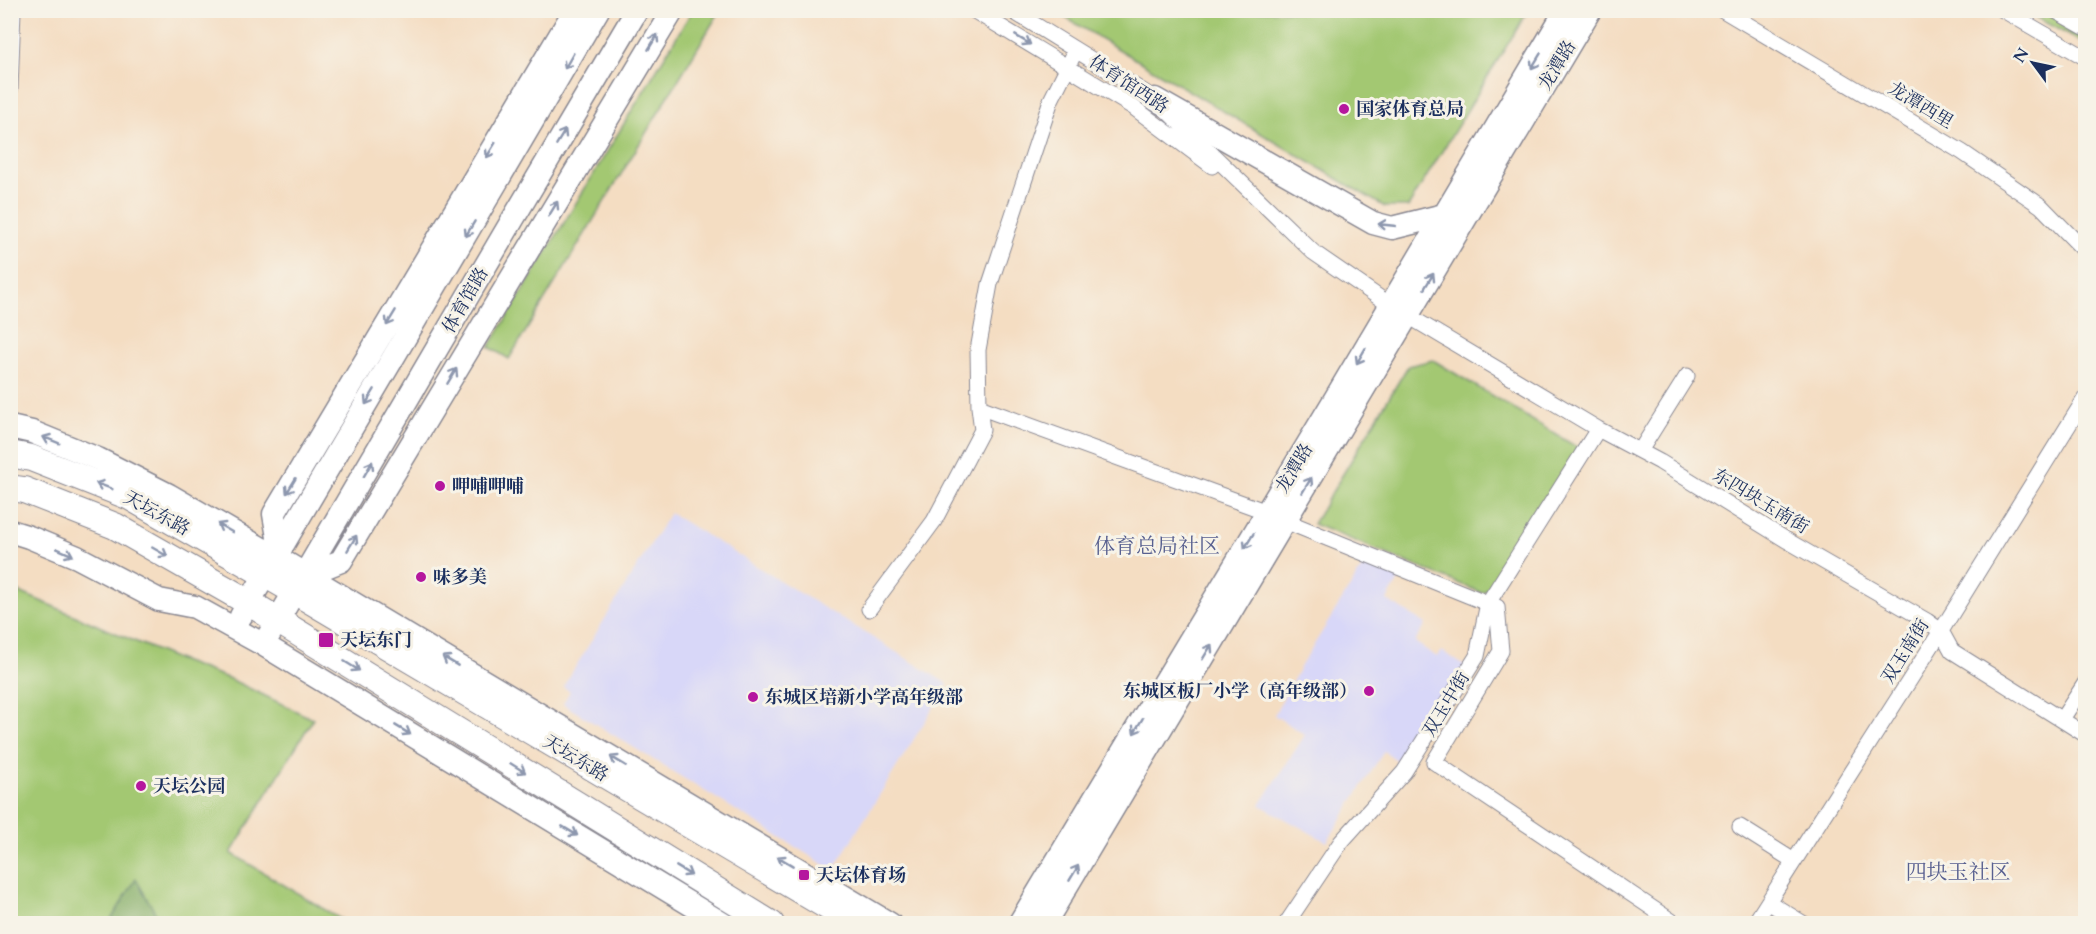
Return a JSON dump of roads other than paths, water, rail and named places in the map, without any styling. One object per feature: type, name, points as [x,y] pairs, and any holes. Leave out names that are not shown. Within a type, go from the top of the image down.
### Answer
[{"type":"main road","name":"天坛东路","points":[[10,454],[31,458],[130,497],[271,566],[857,924]]},
{"type":"main road","name":"天坛东路","points":[[10,488],[24,490],[115,526],[248,602],[771,924]]},
{"type":"street","points":[[10,90],[13,10]]},
{"type":"street","points":[[271,566],[278,537],[274,513],[575,10]]},
{"type":"street","name":"体育馆路","points":[[234,629],[598,10]]},
{"type":"street","name":"体育馆路","points":[[301,583],[637,10]]},
{"type":"street","points":[[264,645],[301,583],[341,561],[673,10]]},
{"type":"street","name":"体育馆西路","points":[[973,10],[1133,107],[1257,200]]},
{"type":"street","name":"体育馆西路","points":[[1011,10],[1155,99],[1313,252],[1399,311]]},
{"type":"street","name":"龙潭路","points":[[1399,311],[1444,215],[1566,10]]},
{"type":"street","name":"龙潭路","points":[[1044,924],[1276,517],[1399,311],[1590,10]]},
{"type":"street","name":"龙潭西里","points":[[1723,10],[1962,152],[2041,206],[2085,252]]},
{"type":"street","points":[[2003,10],[2085,57]]},
{"type":"street","points":[[2054,10],[2085,28]]},
{"type":"street","points":[[869,609],[934,521],[982,430],[979,407],[978,350],[990,284],[1045,119],[1076,50]]},
{"type":"street","points":[[1155,99],[1373,224],[1392,228],[1444,215]]},
{"type":"street","name":"东四块玉南街","points":[[1399,311],[1927,621],[1941,631],[1952,651],[2085,735]]},
{"type":"street","points":[[1640,451],[1687,376]]},
{"type":"street","name":"双玉南街","points":[[1754,924],[1941,631],[2085,397]]},
{"type":"street","points":[[979,407],[1276,517],[1488,603]]},
{"type":"street","name":"天坛东路","points":[[10,427],[32,432],[98,459],[169,495],[271,566]]},
{"type":"street","points":[[1286,924],[1341,842],[1404,772],[1476,656],[1488,603],[1598,429]]},
{"type":"street","name":"龙潭路","points":[[1019,924],[1276,517]]},
{"type":"street","points":[[10,531],[77,557],[159,600],[195,607],[264,645],[723,924]]},
{"type":"street","points":[[301,583],[890,924]]},
{"type":"street","name":"双玉中街","points":[[1488,603],[1497,607],[1502,651],[1434,762],[1676,924]]},
{"type":"street","points":[[2062,720],[2085,682]]},
{"type":"street","points":[[1740,828],[1794,861]]},
{"type":"street","points":[[1768,902],[1804,924]]},
{"type":"place","name":"国家体育总局","points":[[1344,109]]},
{"type":"place","name":"呷哺呷哺","points":[[440,486]]},
{"type":"place","name":"味多美","points":[[421,577]]},
{"type":"place","name":"天坛东门","points":[[326,640]]},
{"type":"place","name":"东城区板厂小学（高年级部）","points":[[1369,691]]},
{"type":"place","name":"东城区培新小学高年级部","points":[[753,697]]},
{"type":"place","name":"天坛公园","points":[[141,786]]},
{"type":"place","name":"天坛体育场","points":[[804,875]]},
{"type":"district","name":"体育总局社区","points":[[1157,546]]},
{"type":"district","name":"四块玉社区","points":[[1958,872]]}]
